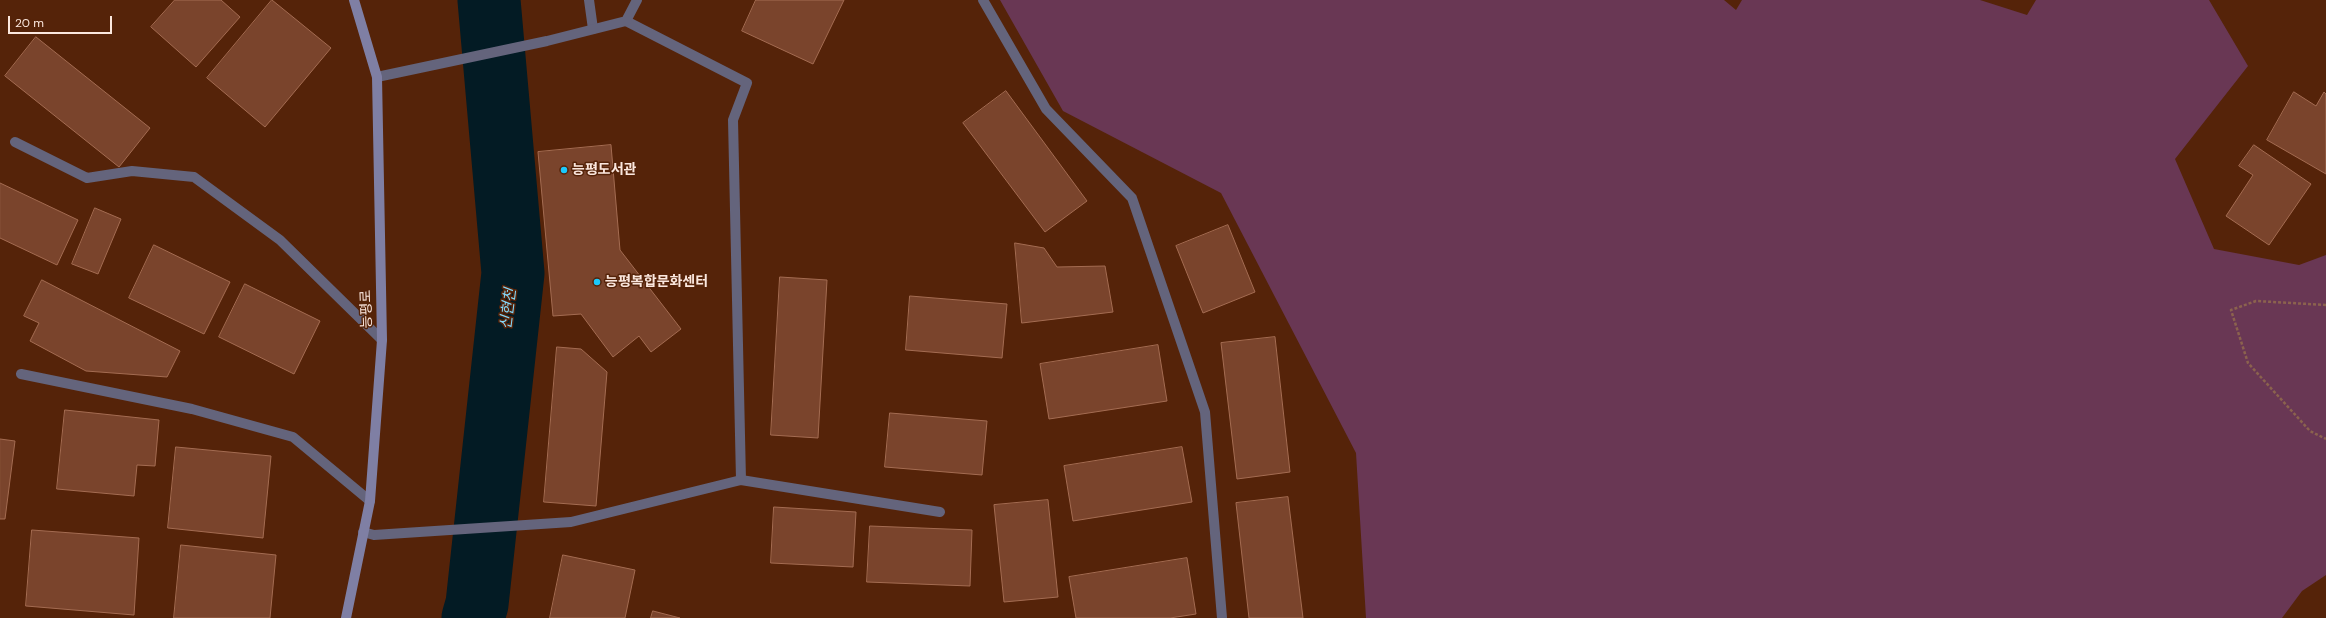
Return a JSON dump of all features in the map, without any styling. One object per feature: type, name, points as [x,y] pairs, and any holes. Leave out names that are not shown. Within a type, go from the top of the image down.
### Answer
[{"type":"main road","name":"능평로","points":[[346,618],[370,501],[382,340],[377,77],[354,0]]},
{"type":"street","points":[[589,0],[593,29]]},
{"type":"street","points":[[626,21],[637,0]]},
{"type":"street","points":[[983,0],[1046,109],[1132,198],[1205,412],[1222,618]]},
{"type":"street","points":[[377,77],[547,41],[626,21],[747,83],[733,120],[742,480]]},
{"type":"street","points":[[15,142],[87,178],[132,171],[194,177],[280,240],[382,340]]},
{"type":"street","points":[[21,374],[192,409],[293,437],[370,501]]},
{"type":"street","points":[[363,532],[374,535],[571,522],[742,480],[940,512]]},
{"type":"path","points":[[2326,305],[2256,301],[2231,310],[2248,363],[2310,432],[2326,439]]},
{"type":"shaded area","points":[[1000,0],[1724,0],[1736,10],[1742,0],[1980,0],[2027,15],[2036,0],[2209,0],[2248,66],[2175,159],[2214,249],[2299,265],[2326,255],[2326,575],[2302,591],[2282,618],[1366,618],[1356,453],[1221,193],[1063,111]]},
{"type":"building","points":[[175,0],[221,0],[240,17],[196,67],[151,27]]},
{"type":"building","points":[[272,0],[331,48],[265,127],[207,78]]},
{"type":"building","points":[[756,0],[844,0],[813,64],[742,31]]},
{"type":"building","points":[[36,37],[150,128],[119,167],[5,76]]},
{"type":"building","points":[[1006,91],[1087,201],[1045,232],[963,123]]},
{"type":"building","points":[[2294,92],[2316,106],[2324,92],[2326,94],[2326,174],[2267,140]]},
{"type":"building","name":"능평복합문화센터","points":[[611,145],[620,250],[681,329],[651,352],[639,336],[613,357],[581,314],[553,316],[538,152]]},
{"type":"building","points":[[2254,145],[2311,184],[2269,245],[2226,216],[2253,175],[2239,166]]},
{"type":"building","points":[[0,183],[78,220],[57,265],[0,238]]},
{"type":"building","points":[[95,208],[121,219],[98,274],[72,264]]},
{"type":"building","points":[[1228,225],[1255,292],[1203,313],[1176,246]]},
{"type":"building","points":[[1015,243],[1044,248],[1057,267],[1105,266],[1113,312],[1022,323]]},
{"type":"building","points":[[154,245],[230,282],[204,334],[129,298]]},
{"type":"building","points":[[780,277],[827,280],[818,438],[771,435]]},
{"type":"building","points":[[42,280],[180,351],[167,377],[86,371],[30,341],[39,323],[24,316]]},
{"type":"building","points":[[245,284],[320,321],[294,374],[219,337]]},
{"type":"building","points":[[910,296],[1007,304],[1002,358],[906,350]]},
{"type":"building","points":[[1275,337],[1290,472],[1237,479],[1221,343]]},
{"type":"building","points":[[1158,345],[1167,401],[1049,419],[1040,364]]},
{"type":"building","points":[[557,347],[581,349],[607,372],[596,506],[544,502]]},
{"type":"building","points":[[65,410],[159,420],[155,466],[137,465],[134,496],[57,489]]},
{"type":"building","points":[[890,413],[987,421],[982,475],[885,467]]},
{"type":"building","points":[[0,439],[15,441],[5,519],[0,519]]},
{"type":"building","points":[[176,447],[271,456],[263,538],[168,528]]},
{"type":"building","points":[[1182,447],[1192,502],[1073,521],[1064,466]]},
{"type":"building","points":[[1288,497],[1303,618],[1249,618],[1236,503]]},
{"type":"building","points":[[1048,500],[1058,597],[1004,602],[994,505]]},
{"type":"building","points":[[774,507],[856,512],[853,567],[771,563]]},
{"type":"building","points":[[870,526],[972,530],[970,586],[867,582]]},
{"type":"building","points":[[32,530],[139,538],[134,615],[26,606]]},
{"type":"building","points":[[181,545],[276,555],[270,618],[174,618]]},
{"type":"building","points":[[563,555],[635,570],[625,618],[550,618]]},
{"type":"building","points":[[1187,558],[1196,614],[1170,618],[1076,618],[1069,577]]},
{"type":"building","points":[[653,611],[680,618],[651,618]]},
{"type":"waterway","name":"신현천","points":[[473,618],[477,604],[513,273],[489,0]]},
{"type":"place","name":"능평도서관","points":[[564,170]]},
{"type":"place","name":"능평복합문화센터","points":[[597,282]]}]
